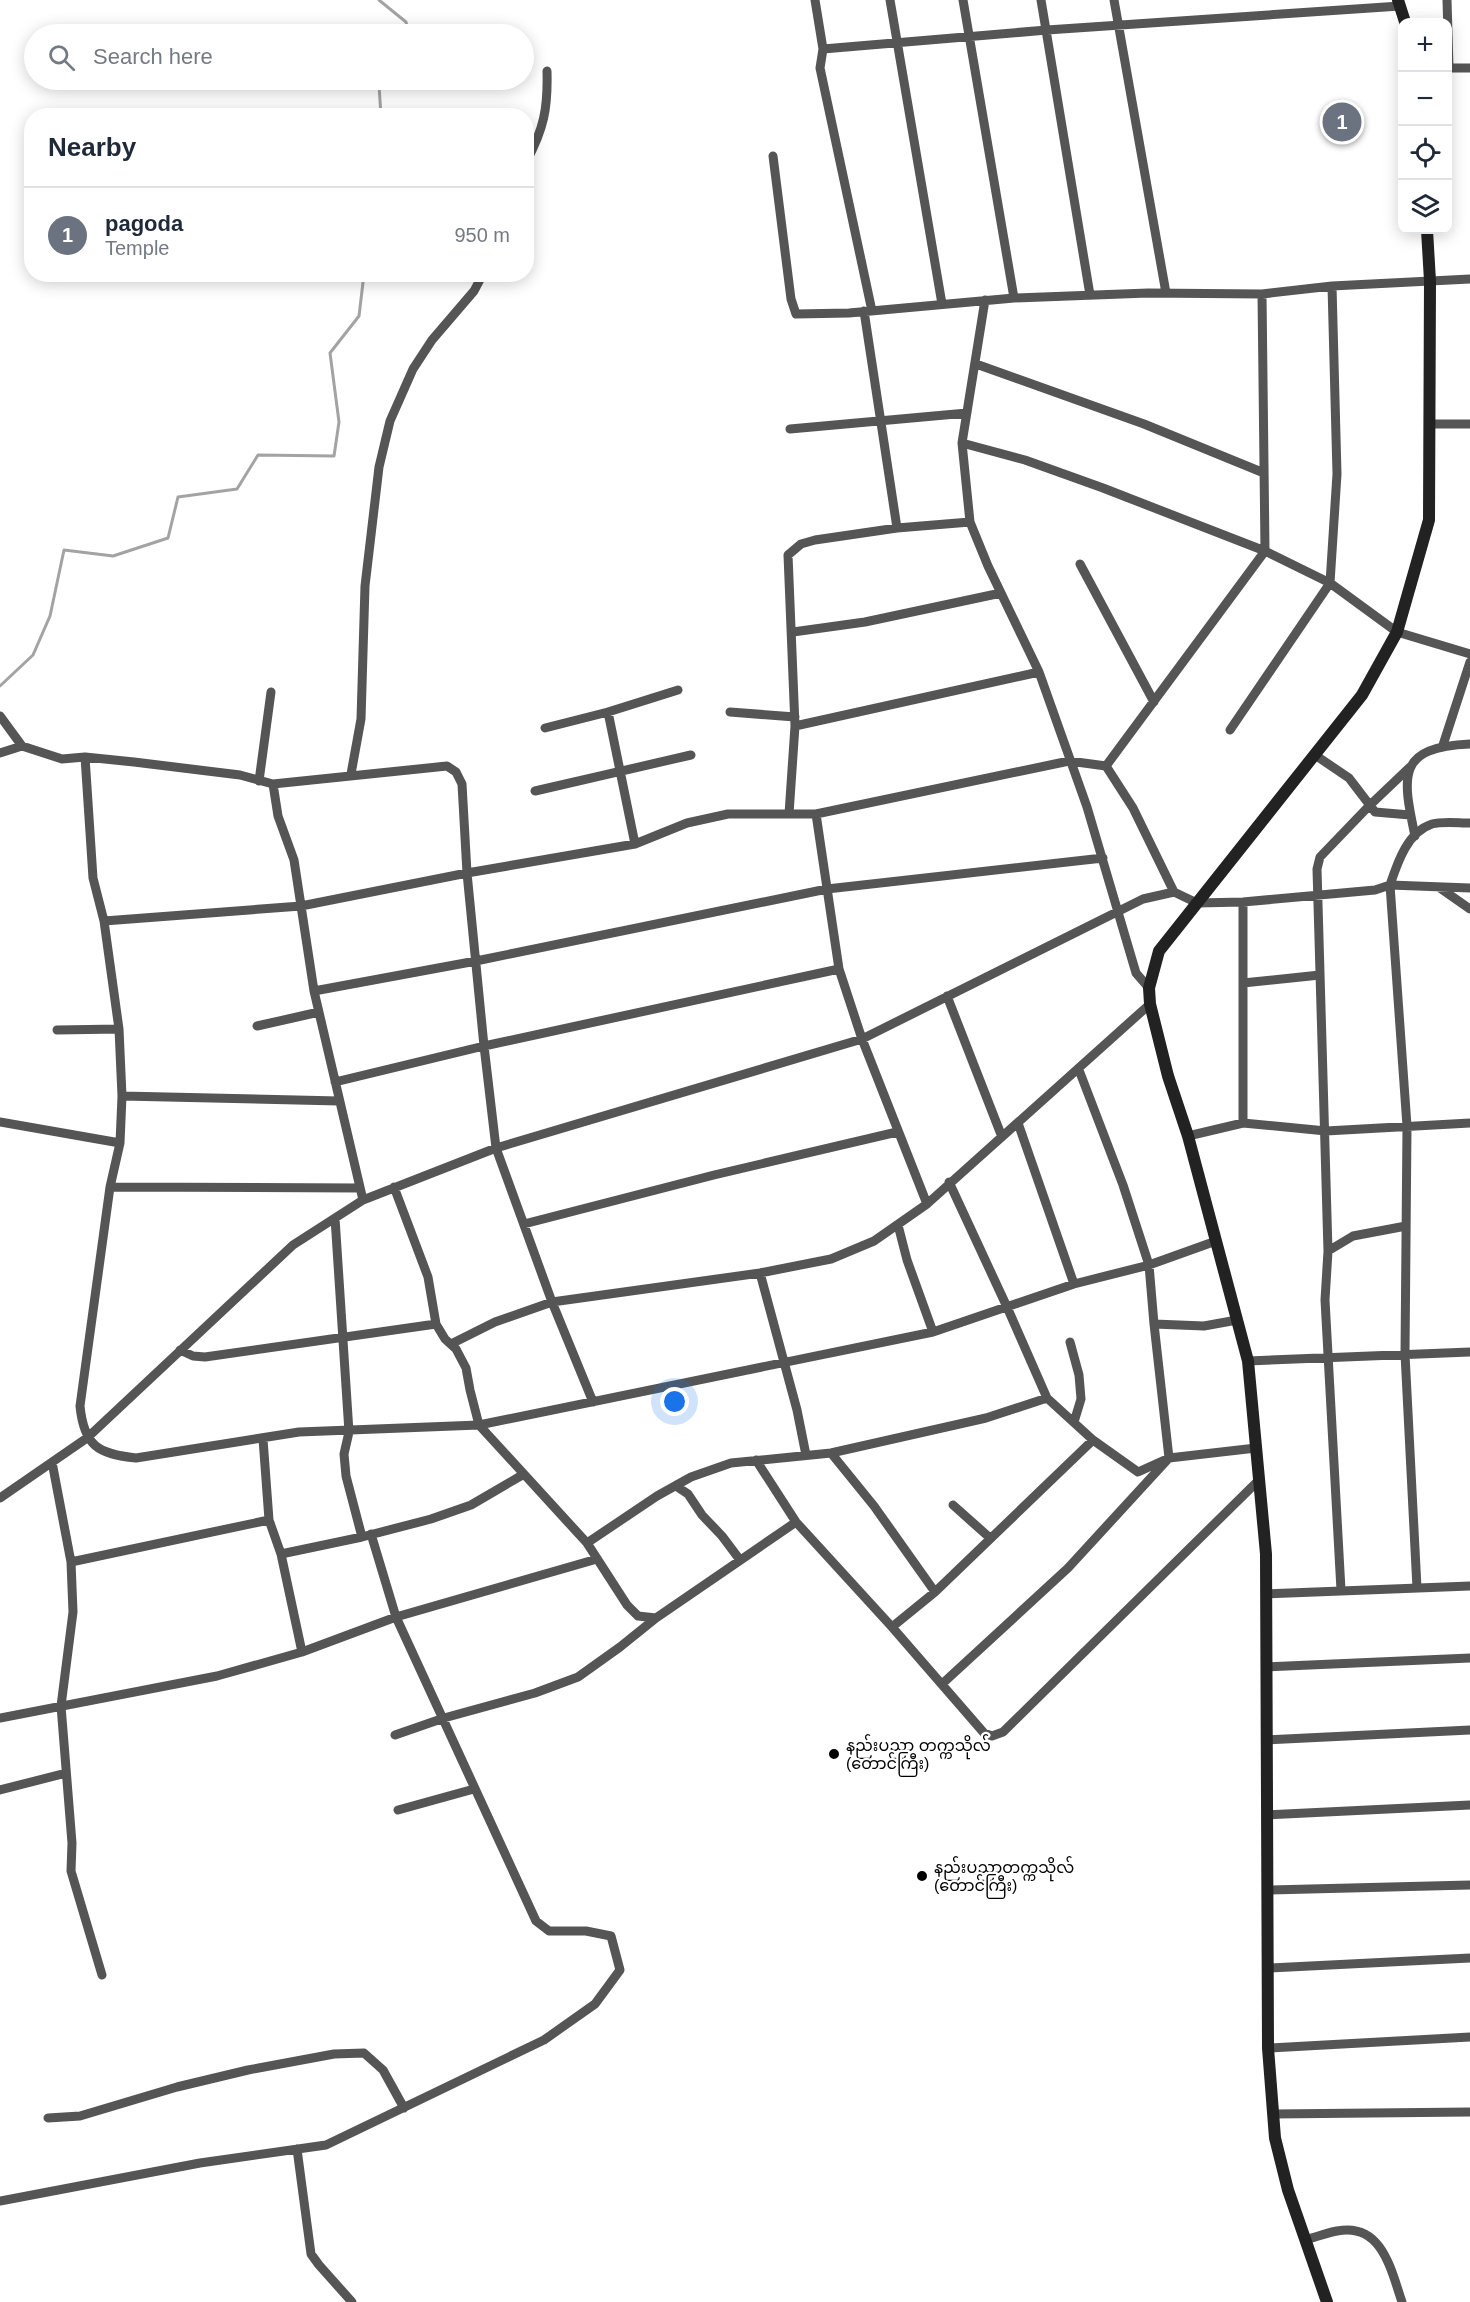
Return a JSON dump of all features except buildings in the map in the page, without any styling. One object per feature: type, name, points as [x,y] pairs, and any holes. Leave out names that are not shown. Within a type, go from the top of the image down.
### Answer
[{"type":"main road","points":[[1399,3],[1404,18]]},
{"type":"main road","points":[[1327,2302],[1288,2190],[1275,2138],[1268,2048],[1266,1554],[1248,1361],[1188,1136],[1168,1076],[1150,1004],[1149,988],[1159,951],[1362,695],[1398,632],[1429,520],[1430,281],[1427,234]]},
{"type":"street","points":[[815,0],[823,49],[820,68],[868,311],[881,422],[897,528]]},
{"type":"street","points":[[890,0],[942,304]]},
{"type":"street","points":[[963,0],[1014,297]]},
{"type":"street","points":[[1041,0],[1090,295]]},
{"type":"street","points":[[1114,0],[1166,293]]},
{"type":"street","points":[[1447,0],[1447,18]]},
{"type":"street","points":[[823,49],[1399,3]]},
{"type":"street","points":[[1452,68],[1470,68]]},
{"type":"street","points":[[534,146],[542,129],[548,103],[547,71]]},
{"type":"street","points":[[773,156],[791,299],[796,314],[868,311],[1014,297],[1166,293],[1262,294],[1332,286],[1470,279]]},
{"type":"street","points":[[351,774],[361,719],[365,586],[379,467],[390,421],[413,369],[432,340],[474,291],[479,282]]},
{"type":"street","points":[[1230,730],[1330,583],[1337,474],[1332,286]]},
{"type":"street","points":[[1106,766],[1265,551],[1262,294]]},
{"type":"street","points":[[985,300],[962,443],[970,522],[1000,593],[1039,672],[1103,858],[1136,973],[1149,988]]},
{"type":"street","points":[[976,364],[1144,424],[1264,473]]},
{"type":"street","points":[[790,429],[967,413]]},
{"type":"street","points":[[1430,424],[1470,424]]},
{"type":"street","points":[[962,443],[1025,460],[1265,551],[1330,583],[1398,632],[1470,654]]},
{"type":"street","points":[[789,814],[795,721],[788,555],[801,544],[815,540],[897,528],[970,522]]},
{"type":"street","points":[[1080,564],[1154,702]]},
{"type":"street","points":[[793,632],[865,622],[1000,593]]},
{"type":"street","points":[[1443,745],[1470,662]]},
{"type":"street","points":[[730,712],[795,721],[1039,672]]},
{"type":"street","points":[[545,728],[608,712],[678,690]]},
{"type":"street","points":[[259,781],[271,692]]},
{"type":"street","points":[[608,712],[635,844]]},
{"type":"street","points":[[0,716],[22,746]]},
{"type":"street","points":[[1341,1590],[1325,1300],[1328,1251],[1326,1131],[1317,869],[1320,857],[1424,751],[1443,745],[1470,744]]},
{"type":"street","points":[[0,753],[22,746],[62,759],[85,757],[240,774],[273,784],[351,774],[447,766],[456,772],[462,784],[467,873],[496,1148],[552,1302],[593,1402]]},
{"type":"street","points":[[535,791],[691,755]]},
{"type":"street","points":[[1315,755],[1349,778],[1375,812],[1410,815]]},
{"type":"street","points":[[85,757],[93,878],[104,921],[119,1029],[122,1096],[120,1143],[110,1187],[80,1407],[87,1438],[95,1446],[108,1452],[136,1458],[299,1432],[349,1432],[479,1425],[933,1332],[1074,1284],[1149,1265],[1216,1241]]},
{"type":"street","points":[[104,921],[301,906],[467,873],[635,844],[687,823],[728,814],[816,814],[1069,760],[1106,766],[1133,808],[1174,892]]},
{"type":"street","points":[[1410,767],[1406,788],[1415,836]]},
{"type":"street","points":[[273,784],[278,816],[294,860],[314,992],[363,1200]]},
{"type":"street","points":[[816,814],[839,969],[862,1039],[927,1204]]},
{"type":"street","points":[[1418,1588],[1406,1354],[1407,1126],[1390,885],[1401,853],[1415,836],[1431,824],[1470,823]]},
{"type":"street","points":[[314,992],[827,889],[1103,858]]},
{"type":"street","points":[[0,1498],[87,1438],[293,1245],[363,1200],[394,1187],[496,1148],[862,1039],[1143,899],[1174,892],[1197,903],[1243,902],[1375,890],[1390,885],[1470,888]]},
{"type":"street","points":[[1438,887],[1470,909]]},
{"type":"street","points":[[1243,902],[1243,1123]]},
{"type":"street","points":[[335,1082],[484,1046],[839,969]]},
{"type":"street","points":[[1243,982],[1320,975]]},
{"type":"street","points":[[947,996],[1002,1137]]},
{"type":"street","points":[[451,1344],[495,1322],[552,1302],[760,1273],[831,1259],[874,1241],[927,1204],[1150,1004]]},
{"type":"street","points":[[257,1026],[319,1012]]},
{"type":"street","points":[[57,1030],[119,1029]]},
{"type":"street","points":[[942,1684],[1068,1568],[1169,1458],[1149,1265],[1123,1185],[1079,1070]]},
{"type":"street","points":[[122,1096],[339,1101]]},
{"type":"street","points":[[0,1122],[120,1143]]},
{"type":"street","points":[[1188,1136],[1243,1123],[1326,1131],[1470,1123]]},
{"type":"street","points":[[1018,1124],[1074,1284]]},
{"type":"street","points":[[524,1224],[714,1175],[897,1132]]},
{"type":"street","points":[[949,1182],[1008,1307],[1047,1398],[1093,1440],[1138,1473],[1169,1458],[1256,1448]]},
{"type":"street","points":[[110,1187],[360,1188]]},
{"type":"street","points":[[394,1187],[428,1277],[436,1324],[466,1368],[479,1425],[587,1543],[627,1605],[638,1616],[656,1618]]},
{"type":"street","points":[[0,2201],[200,2163],[326,2145],[544,2040],[595,2004],[620,1970],[611,1936],[586,1931],[549,1931],[536,1921],[396,1617],[346,1476],[344,1454],[349,1432],[335,1218]]},
{"type":"street","points":[[898,1225],[907,1260],[933,1332]]},
{"type":"street","points":[[1328,1251],[1353,1236],[1406,1226]]},
{"type":"street","points":[[760,1273],[806,1455]]},
{"type":"street","points":[[1154,1324],[1204,1326],[1237,1320]]},
{"type":"street","points":[[180,1350],[194,1356],[205,1357],[436,1324]]},
{"type":"street","points":[[1070,1342],[1079,1375],[1081,1399],[1074,1422]]},
{"type":"street","points":[[1248,1361],[1470,1352]]},
{"type":"street","points":[[587,1543],[691,1477],[731,1462],[831,1453],[986,1419],[1047,1398]]},
{"type":"street","points":[[262,1439],[269,1520],[281,1554],[302,1652]]},
{"type":"street","points":[[892,1627],[935,1592],[1093,1440]]},
{"type":"street","points":[[831,1453],[874,1506],[935,1592]]},
{"type":"street","points":[[756,1460],[796,1522],[892,1627],[984,1733],[992,1736],[1003,1732],[1260,1479]]},
{"type":"street","points":[[52,1462],[71,1563],[73,1612],[61,1706],[72,1843],[71,1871],[102,1975]]},
{"type":"street","points":[[281,1554],[367,1536],[431,1519],[471,1505],[524,1474]]},
{"type":"street","points":[[676,1486],[688,1494],[702,1515],[740,1560]]},
{"type":"street","points":[[953,1505],[990,1538]]},
{"type":"street","points":[[71,1563],[269,1520]]},
{"type":"street","points":[[395,1735],[444,1718],[535,1693],[578,1677],[656,1618],[796,1522]]},
{"type":"street","points":[[0,1718],[218,1676],[302,1652],[396,1617],[597,1559]]},
{"type":"street","points":[[1266,1594],[1470,1586]]},
{"type":"street","points":[[1266,1667],[1470,1658]]},
{"type":"street","points":[[1266,1740],[1470,1730]]},
{"type":"street","points":[[0,1790],[66,1773]]},
{"type":"street","points":[[398,1810],[474,1789]]},
{"type":"street","points":[[1267,1815],[1470,1805]]},
{"type":"street","points":[[1267,1890],[1470,1885]]},
{"type":"street","points":[[1268,1968],[1470,1958]]},
{"type":"street","points":[[1268,2048],[1470,2037]]},
{"type":"street","points":[[48,2118],[80,2116],[177,2087],[248,2070],[334,2054],[364,2053],[383,2070],[404,2108]]},
{"type":"street","points":[[1273,2114],[1470,2112]]},
{"type":"street","points":[[297,2149],[311,2254],[352,2302]]},
{"type":"street","points":[[1305,2240],[1339,2230],[1364,2232],[1382,2248],[1402,2302]]},
{"type":"waterway","points":[[379,0],[406,24]]},
{"type":"waterway","points":[[379,90],[380,108]]},
{"type":"waterway","points":[[0,686],[33,655],[50,616],[64,550],[113,556],[168,538],[178,497],[237,489],[258,455],[334,456],[339,422],[330,353],[359,316],[363,282]]},
{"type":"place","name":"pagoda","points":[[1342,122]]},
{"type":"place","name":"နည်းပညာ တက္ကသိုလ် (တောင်ကြီး)","points":[[834,1754]]},
{"type":"place","name":"နည်းပညာတက္ကသိုလ် (တောင်ကြီး)","points":[[922,1876]]}]
